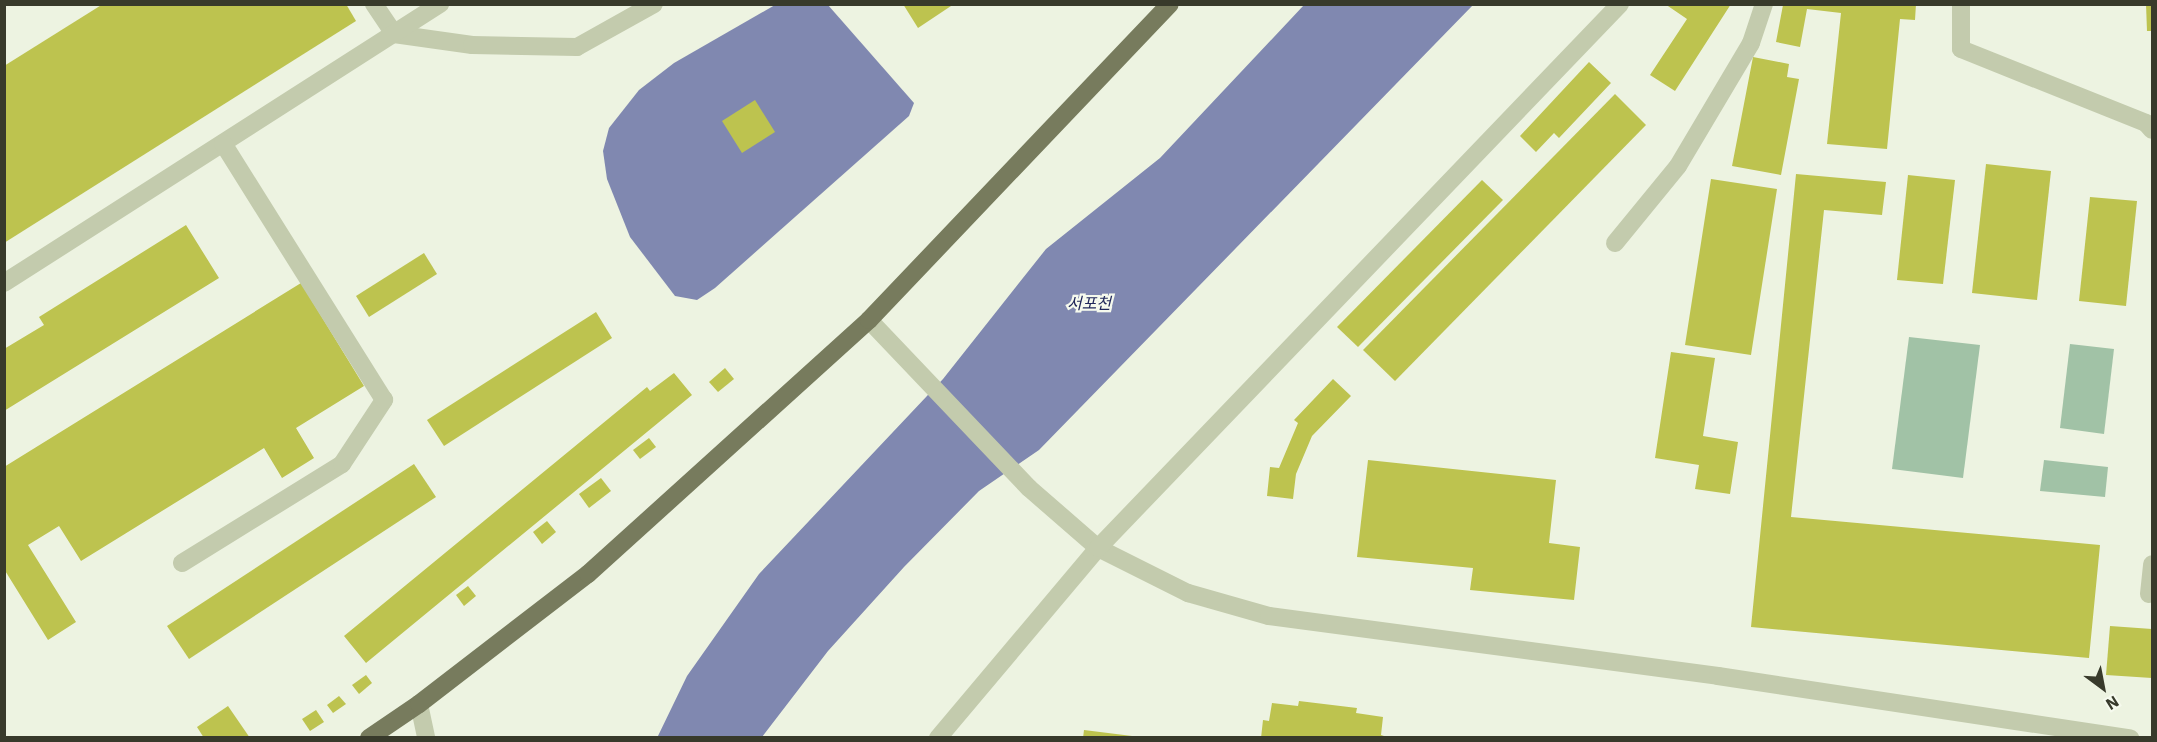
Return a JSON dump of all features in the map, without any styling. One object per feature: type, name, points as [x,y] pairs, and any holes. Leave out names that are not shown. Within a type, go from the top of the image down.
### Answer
[{"type":"main road","points":[[369,738],[419,704],[588,574],[869,320],[1170,4]]},
{"type":"street","points":[[374,4],[394,34],[472,45],[577,47],[654,4]]},
{"type":"street","points":[[4,284],[440,4]]},
{"type":"street","points":[[938,738],[1098,548],[1620,4]]},
{"type":"street","points":[[1615,243],[1678,166],[1750,43],[1764,4]]},
{"type":"street","points":[[1961,4],[1961,49],[2146,123],[2152,130]]},
{"type":"street","points":[[182,563],[342,464],[384,400],[223,143]]},
{"type":"street","points":[[869,320],[1029,488],[1098,548],[1188,593],[1269,616],[1718,676],[2130,738]]},
{"type":"street","points":[[2149,594],[2152,564]]},
{"type":"street","points":[[419,704],[426,738]]},
{"type":"green space","points":[[1909,337],[1980,345],[1963,478],[1892,469]]},
{"type":"green space","points":[[2070,344],[2114,349],[2104,434],[2060,428]]},
{"type":"green space","points":[[2044,460],[2108,467],[2105,497],[2040,491]]},
{"type":"water","points":[[775,5],[828,5],[914,103],[909,116],[715,288],[697,300],[675,296],[630,237],[607,179],[603,151],[609,128],[639,90],[674,63]]},
{"type":"water","name":"서포천","points":[[1304,5],[1473,5],[1039,450],[979,491],[904,567],[828,651],[762,737],[657,738],[687,676],[759,574],[943,379],[1046,249],[1160,158]]},
{"type":"building","points":[[103,4],[346,4],[356,21],[4,243],[4,66]]},
{"type":"building","points":[[903,4],[954,4],[918,28]]},
{"type":"building","points":[[1665,4],[1731,4],[1675,91],[1650,75],[1687,19]]},
{"type":"building","points":[[1916,4],[1915,20],[1900,19],[1887,149],[1827,144],[1841,13],[1807,9],[1800,47],[1776,42],[1783,5]]},
{"type":"building","points":[[2146,4],[2152,4],[2152,31],[2147,31]]},
{"type":"building","points":[[1753,57],[1789,64],[1787,77],[1799,79],[1781,175],[1732,166]]},
{"type":"building","points":[[1589,62],[1611,83],[1559,138],[1554,133],[1536,152],[1520,136]]},
{"type":"building","points":[[1615,94],[1646,125],[1395,381],[1363,350]]},
{"type":"building","points":[[755,100],[775,132],[742,153],[722,121]]},
{"type":"building","points":[[1986,164],[2051,171],[2037,300],[1972,293]]},
{"type":"building","points":[[1796,174],[1886,182],[1882,215],[1824,210],[1791,517],[2100,545],[2089,658],[1751,627]]},
{"type":"building","points":[[1908,175],[1955,180],[1943,284],[1897,280]]},
{"type":"building","points":[[1711,179],[1777,189],[1751,355],[1685,345]]},
{"type":"building","points":[[1482,180],[1503,200],[1358,347],[1337,327]]},
{"type":"building","points":[[2090,197],[2137,201],[2126,306],[2079,301]]},
{"type":"building","points":[[186,225],[219,278],[4,411],[4,349],[44,325],[39,317]]},
{"type":"building","points":[[424,253],[437,274],[369,317],[356,296]]},
{"type":"building","points":[[301,283],[364,386],[296,428],[314,458],[282,478],[264,448],[81,561],[59,526],[28,545],[76,622],[48,640],[4,569],[4,467]]},
{"type":"building","points":[[596,312],[612,338],[444,446],[427,420]]},
{"type":"building","points":[[1671,352],[1715,358],[1703,436],[1738,442],[1730,494],[1695,489],[1699,465],[1655,458]]},
{"type":"building","points":[[725,368],[734,379],[718,392],[709,382]]},
{"type":"building","points":[[674,373],[692,395],[366,663],[344,636],[647,387],[650,391]]},
{"type":"building","points":[[1333,379],[1351,396],[1312,436],[1296,474],[1293,499],[1267,496],[1270,467],[1279,468],[1298,423],[1294,420]]},
{"type":"building","points":[[649,438],[656,447],[640,459],[633,450]]},
{"type":"building","points":[[1368,460],[1556,480],[1549,543],[1580,547],[1574,600],[1470,590],[1473,568],[1357,557]]},
{"type":"building","points":[[414,464],[436,497],[189,659],[167,626]]},
{"type":"building","points":[[601,478],[611,491],[589,508],[579,494]]},
{"type":"building","points":[[547,521],[556,532],[542,544],[533,532]]},
{"type":"building","points":[[468,586],[476,596],[464,606],[456,595]]},
{"type":"building","points":[[2110,626],[2152,629],[2152,678],[2106,675]]},
{"type":"building","points":[[366,675],[372,683],[359,694],[352,685]]},
{"type":"building","points":[[339,696],[346,704],[333,713],[327,705]]},
{"type":"building","points":[[1299,701],[1357,708],[1356,713],[1383,717],[1381,735],[1390,738],[1261,738],[1263,720],[1269,721],[1272,703],[1298,706]]},
{"type":"building","points":[[228,706],[250,738],[204,738],[197,727]]},
{"type":"building","points":[[316,710],[324,722],[310,731],[302,719]]},
{"type":"building","points":[[1084,730],[1132,736],[1132,738],[1083,738]]}]
